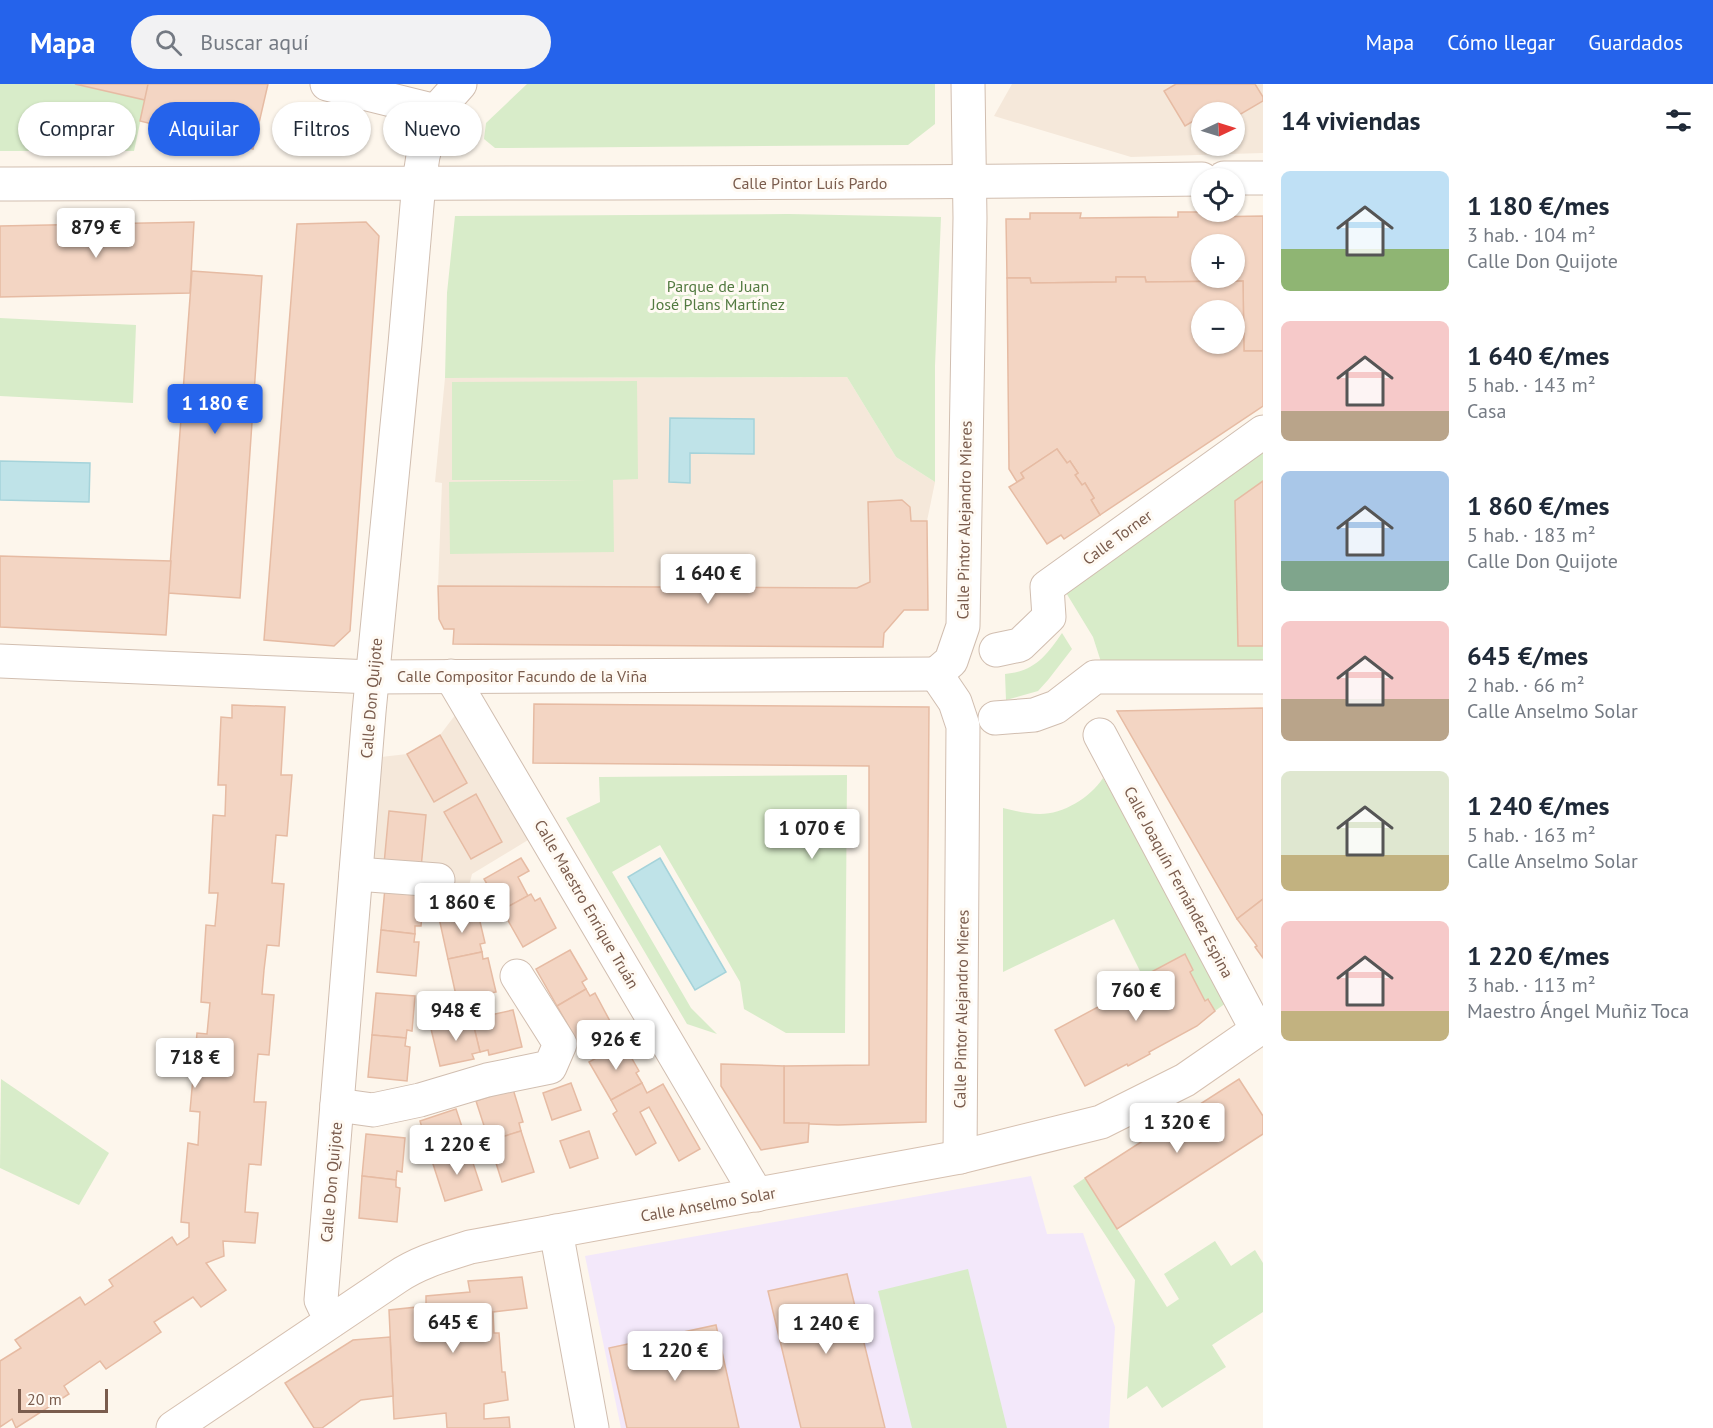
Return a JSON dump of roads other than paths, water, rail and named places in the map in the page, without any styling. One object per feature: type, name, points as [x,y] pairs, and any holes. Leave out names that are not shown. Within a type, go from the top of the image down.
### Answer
[{"type":"street","points":[[327,84],[400,102]]},
{"type":"street","name":"Calle Don Quijote","points":[[444,102],[460,84]]},
{"type":"street","name":"Calle Pintor Alejandro Mieres","points":[[960,1157],[963,726],[955,702],[936,674],[951,661],[963,626],[969,183],[968,84]]},
{"type":"street","name":"Calle Don Quijote","points":[[332,1321],[321,1300],[372,677],[423,156]]},
{"type":"street","points":[[1245,178],[1263,178]]},
{"type":"street","name":"Calle Pintor Luís Pardo","points":[[0,184],[969,183],[1191,179]]},
{"type":"street","name":"Calle Torner","points":[[996,650],[1020,645],[1048,617],[1047,587],[1263,432]]},
{"type":"street","name":"Calle Compositor Facundo de la Viña","points":[[0,661],[372,677],[936,674]]},
{"type":"street","name":"Calle Maestro Enrique Truán","points":[[451,676],[757,1195]]},
{"type":"street","points":[[995,718],[1034,715],[1056,707],[1095,677],[1263,677]]},
{"type":"street","name":"Calle Joaquín Fernández Espina","points":[[1100,735],[1260,1028]]},
{"type":"street","points":[[356,874],[438,880]]},
{"type":"street","points":[[337,1105],[373,1110],[420,1100],[487,1080],[550,1067],[560,1044],[517,976]]},
{"type":"street","name":"Calle Anselmo Solar","points":[[173,1428],[410,1268],[470,1247],[960,1157],[1101,1122],[1185,1080],[1260,1028]]},
{"type":"street","points":[[556,1231],[592,1428]]},
{"type":"water","points":[[670,418],[754,419],[754,454],[690,453],[690,483],[669,482]]},
{"type":"water","points":[[0,461],[90,463],[89,502],[0,500]]},
{"type":"water","points":[[660,858],[726,972],[695,990],[628,877]]},
{"type":"park label","name":"Parque de Juan José Plans Martínez","points":[[718,295]]}]
